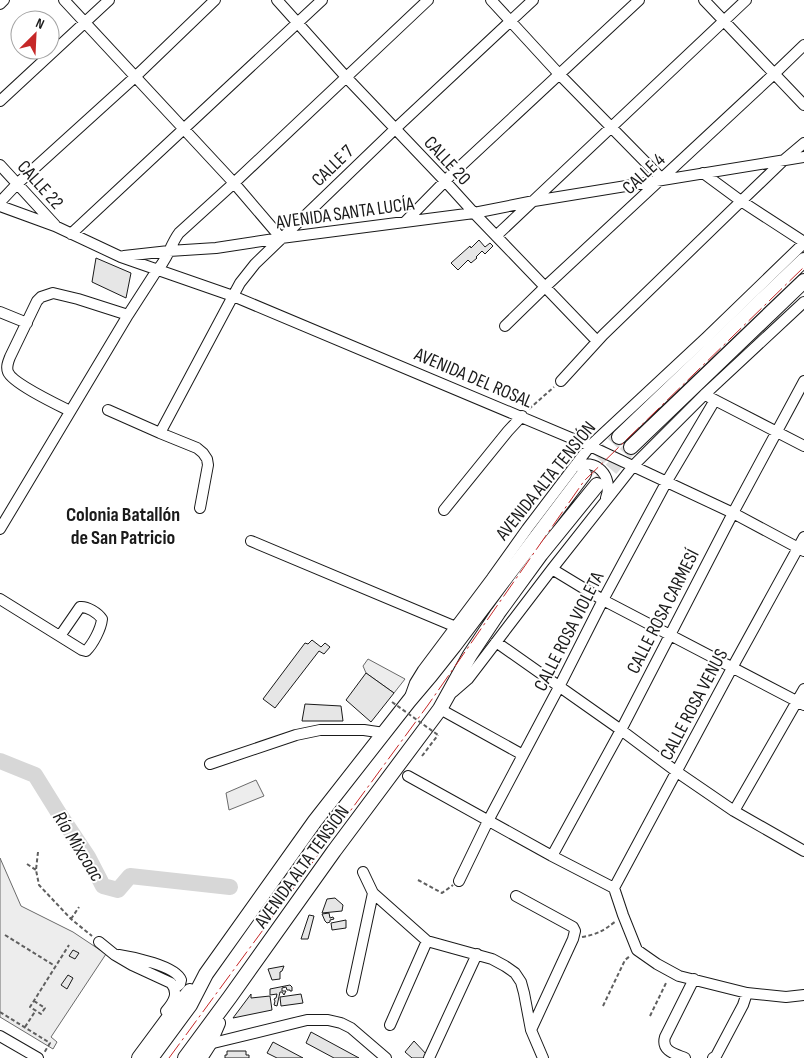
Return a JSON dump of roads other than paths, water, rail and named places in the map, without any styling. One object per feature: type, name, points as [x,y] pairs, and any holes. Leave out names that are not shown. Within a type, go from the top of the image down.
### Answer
[{"type":"main road","name":"AVENIDA ALTA TENSIÓN","points":[[619,437],[804,260]]},
{"type":"main road","points":[[631,447],[804,281]]},
{"type":"main road","name":"AVENIDA ALTA TENSIÓN","points":[[143,1058],[190,1005],[206,974],[315,821],[384,732],[449,653],[579,470]]},
{"type":"main road","name":"AVENIDA ALTA TENSIÓN","points":[[185,1058],[334,851],[444,703],[470,655],[541,554],[597,485]]},
{"type":"main road","points":[[200,1058],[209,1044],[230,997]]},
{"type":"street","points":[[0,4],[4,0]]},
{"type":"street","points":[[64,0],[234,183],[281,238]]},
{"type":"street","points":[[0,101],[109,0]]},
{"type":"street","points":[[0,202],[215,0]]},
{"type":"street","name":"CALLE 20","points":[[277,0],[346,77],[597,340]]},
{"type":"street","points":[[71,234],[322,0]]},
{"type":"street","points":[[0,529],[128,315],[162,265],[179,233],[428,0]]},
{"type":"street","points":[[491,0],[559,74],[662,179]]},
{"type":"street","name":"CALLE 7","points":[[160,433],[232,296],[254,264],[533,0]]},
{"type":"street","points":[[405,222],[446,181],[639,0]]},
{"type":"street","points":[[704,0],[804,105]]},
{"type":"street","points":[[496,236],[746,0]]},
{"type":"street","name":"CALLE 4","points":[[505,326],[804,44]]},
{"type":"street","points":[[561,381],[597,340],[785,159],[804,143]]},
{"type":"street","name":"AVENIDA SANTA LUCÍA","points":[[121,257],[216,248],[474,213],[662,179],[804,157]]},
{"type":"street","name":"CALLE 22","points":[[0,165],[55,226]]},
{"type":"street","points":[[703,173],[804,243]]},
{"type":"street","points":[[0,206],[55,226],[121,257]]},
{"type":"street","name":"AVENIDA ALTA TENSIÓN","points":[[409,701],[415,683],[527,529],[579,470],[590,446],[804,243]]},
{"type":"street","name":"AVENIDA DEL ROSAL","points":[[121,257],[232,296],[522,416],[634,465],[733,513],[801,549]]},
{"type":"street","points":[[70,411],[12,378],[7,371],[7,363],[38,301],[42,297],[53,294],[78,299],[128,315]]},
{"type":"street","name":"AVENIDA ALTA TENSIÓN","points":[[444,703],[468,678],[604,501],[634,465],[704,395],[804,302]]},
{"type":"street","points":[[0,312],[27,323]]},
{"type":"street","points":[[0,380],[12,378]]},
{"type":"street","name":"CALLE ROSA CARMESÍ","points":[[552,856],[804,381]]},
{"type":"street","points":[[704,395],[804,446]]},
{"type":"street","name":"CALLE ROSA VIOLETA","points":[[459,881],[488,821],[559,688],[603,600],[667,481],[715,400]]},
{"type":"street","points":[[108,410],[197,448],[203,453],[208,465],[200,508]]},
{"type":"street","points":[[444,510],[508,430],[522,416]]},
{"type":"street","points":[[579,470],[580,465],[596,466],[607,478],[607,494],[604,501]]},
{"type":"street","name":"CALLE ROSA VENUS","points":[[614,888],[732,668],[801,549],[804,537]]},
{"type":"street","points":[[251,541],[456,627]]},
{"type":"street","points":[[552,569],[603,600],[801,703]]},
{"type":"street","points":[[0,599],[60,636],[86,651],[102,624],[102,619],[86,608],[80,607],[60,636]]},
{"type":"street","points":[[496,642],[734,812],[803,848]]},
{"type":"street","points":[[734,812],[801,703],[804,689]]},
{"type":"street","points":[[444,703],[523,755]]},
{"type":"street","points":[[210,764],[296,735],[320,730],[384,732]]},
{"type":"street","points":[[408,776],[552,856],[614,888],[637,950],[656,964],[679,976],[747,993],[786,997],[804,995]]},
{"type":"street","points":[[363,872],[373,893],[427,942],[492,959],[515,973],[521,982],[531,1030],[543,1058]]},
{"type":"street","points":[[352,991],[373,893]]},
{"type":"street","points":[[516,896],[573,927],[575,932],[531,1030]]},
{"type":"street","points":[[99,942],[115,955],[164,979],[175,988],[176,994],[170,1007],[155,1025],[140,1049],[143,1058]]},
{"type":"street","points":[[390,1025],[427,942]]},
{"type":"street","points":[[429,1058],[477,954]]},
{"type":"street","points":[[685,1058],[668,1051],[664,1045],[664,1037],[694,979]]},
{"type":"street","points":[[714,1057],[743,1005],[747,993]]},
{"type":"street","points":[[209,1044],[307,1020],[328,1020],[351,1028],[386,1058]]},
{"type":"street","points":[[0,1036],[39,1058]]},
{"type":"waterway","name":"Río Mixcoac","points":[[0,761],[35,775],[88,857],[103,886],[118,890],[130,876],[230,887]]},
{"type":"tunnel","points":[[584,474],[619,437]]},
{"type":"tunnel","points":[[597,485],[631,447]]},
{"type":"district","name":"Colonia Batallón de San Patricio","points":[[123,526]]}]
